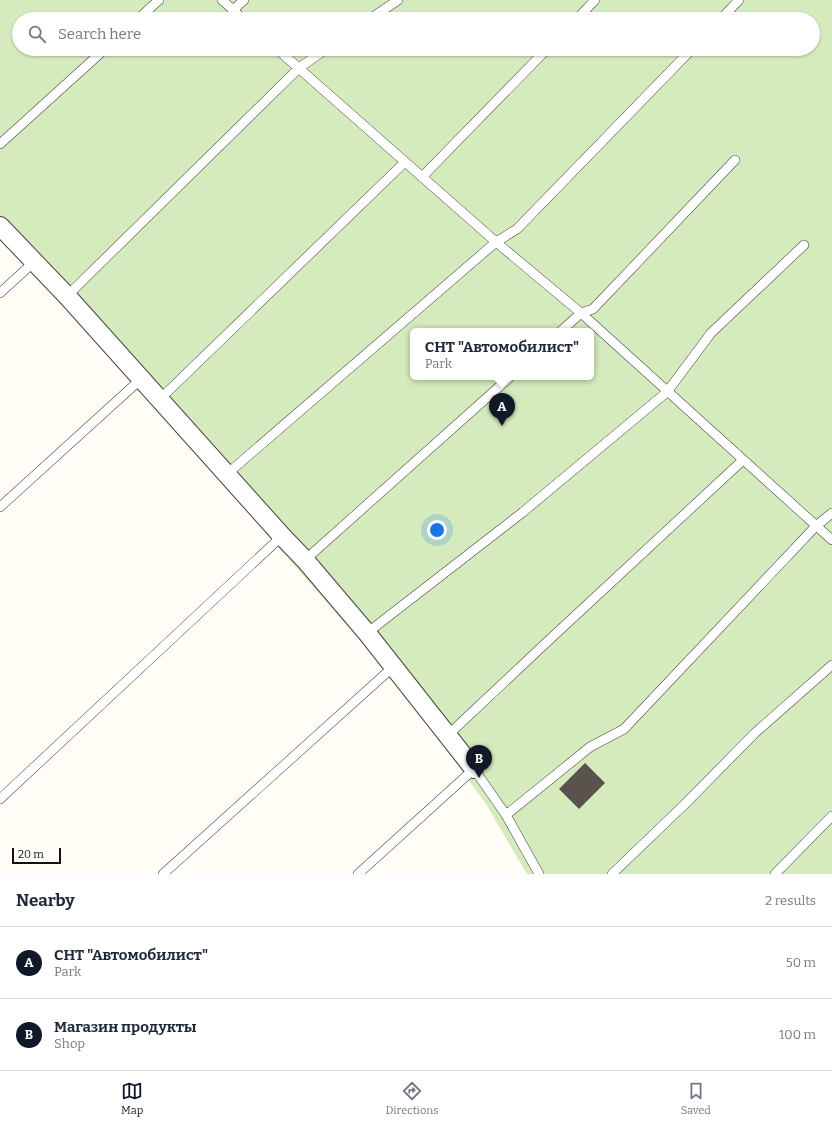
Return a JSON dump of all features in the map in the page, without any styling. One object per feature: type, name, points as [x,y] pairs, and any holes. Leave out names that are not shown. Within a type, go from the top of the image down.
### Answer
[{"type":"street","points":[[0,226],[67,296],[159,400],[305,560],[367,633],[474,769]]},
{"type":"lane","points":[[146,12],[159,0]]},
{"type":"lane","points":[[222,0],[235,12]]},
{"type":"lane","points":[[233,10],[244,0]]},
{"type":"lane","points":[[380,12],[398,0]]},
{"type":"lane","points":[[584,12],[595,0]]},
{"type":"lane","points":[[728,12],[739,0]]},
{"type":"lane","points":[[0,144],[97,56]]},
{"type":"lane","points":[[285,56],[496,242],[581,313],[832,540]]},
{"type":"lane","points":[[67,296],[299,68],[316,56]]},
{"type":"lane","points":[[422,177],[540,56]]},
{"type":"lane","points":[[227,474],[496,242],[517,229],[685,56]]},
{"type":"lane","points":[[564,328],[581,313],[593,309],[735,160]]},
{"type":"lane","points":[[159,400],[405,162]]},
{"type":"lane","points":[[367,633],[523,512],[667,392],[711,333],[804,245]]},
{"type":"lane","points":[[1,289],[34,262]]},
{"type":"lane","points":[[0,507],[141,379]]},
{"type":"lane","points":[[305,560],[507,380]]},
{"type":"lane","points":[[448,735],[743,460]]},
{"type":"lane","points":[[506,815],[590,747],[624,728],[816,526],[832,514]]},
{"type":"lane","points":[[0,800],[282,536]]},
{"type":"lane","points":[[612,874],[756,733],[832,665]]},
{"type":"lane","points":[[163,874],[393,666]]},
{"type":"lane","points":[[358,874],[474,769],[506,815],[539,874]]},
{"type":"lane","points":[[775,874],[832,816]]},
{"type":"green space","points":[[0,0],[832,0],[832,874],[527,874],[486,804],[396,681],[60,299],[0,240]]},
{"type":"building","points":[[585,763],[605,783],[579,809],[559,789]]},
{"type":"place","name":"СНТ \"Автомобилист\"","points":[[502,426]]},
{"type":"place","name":"Магазин продукты","points":[[479,778]]}]
